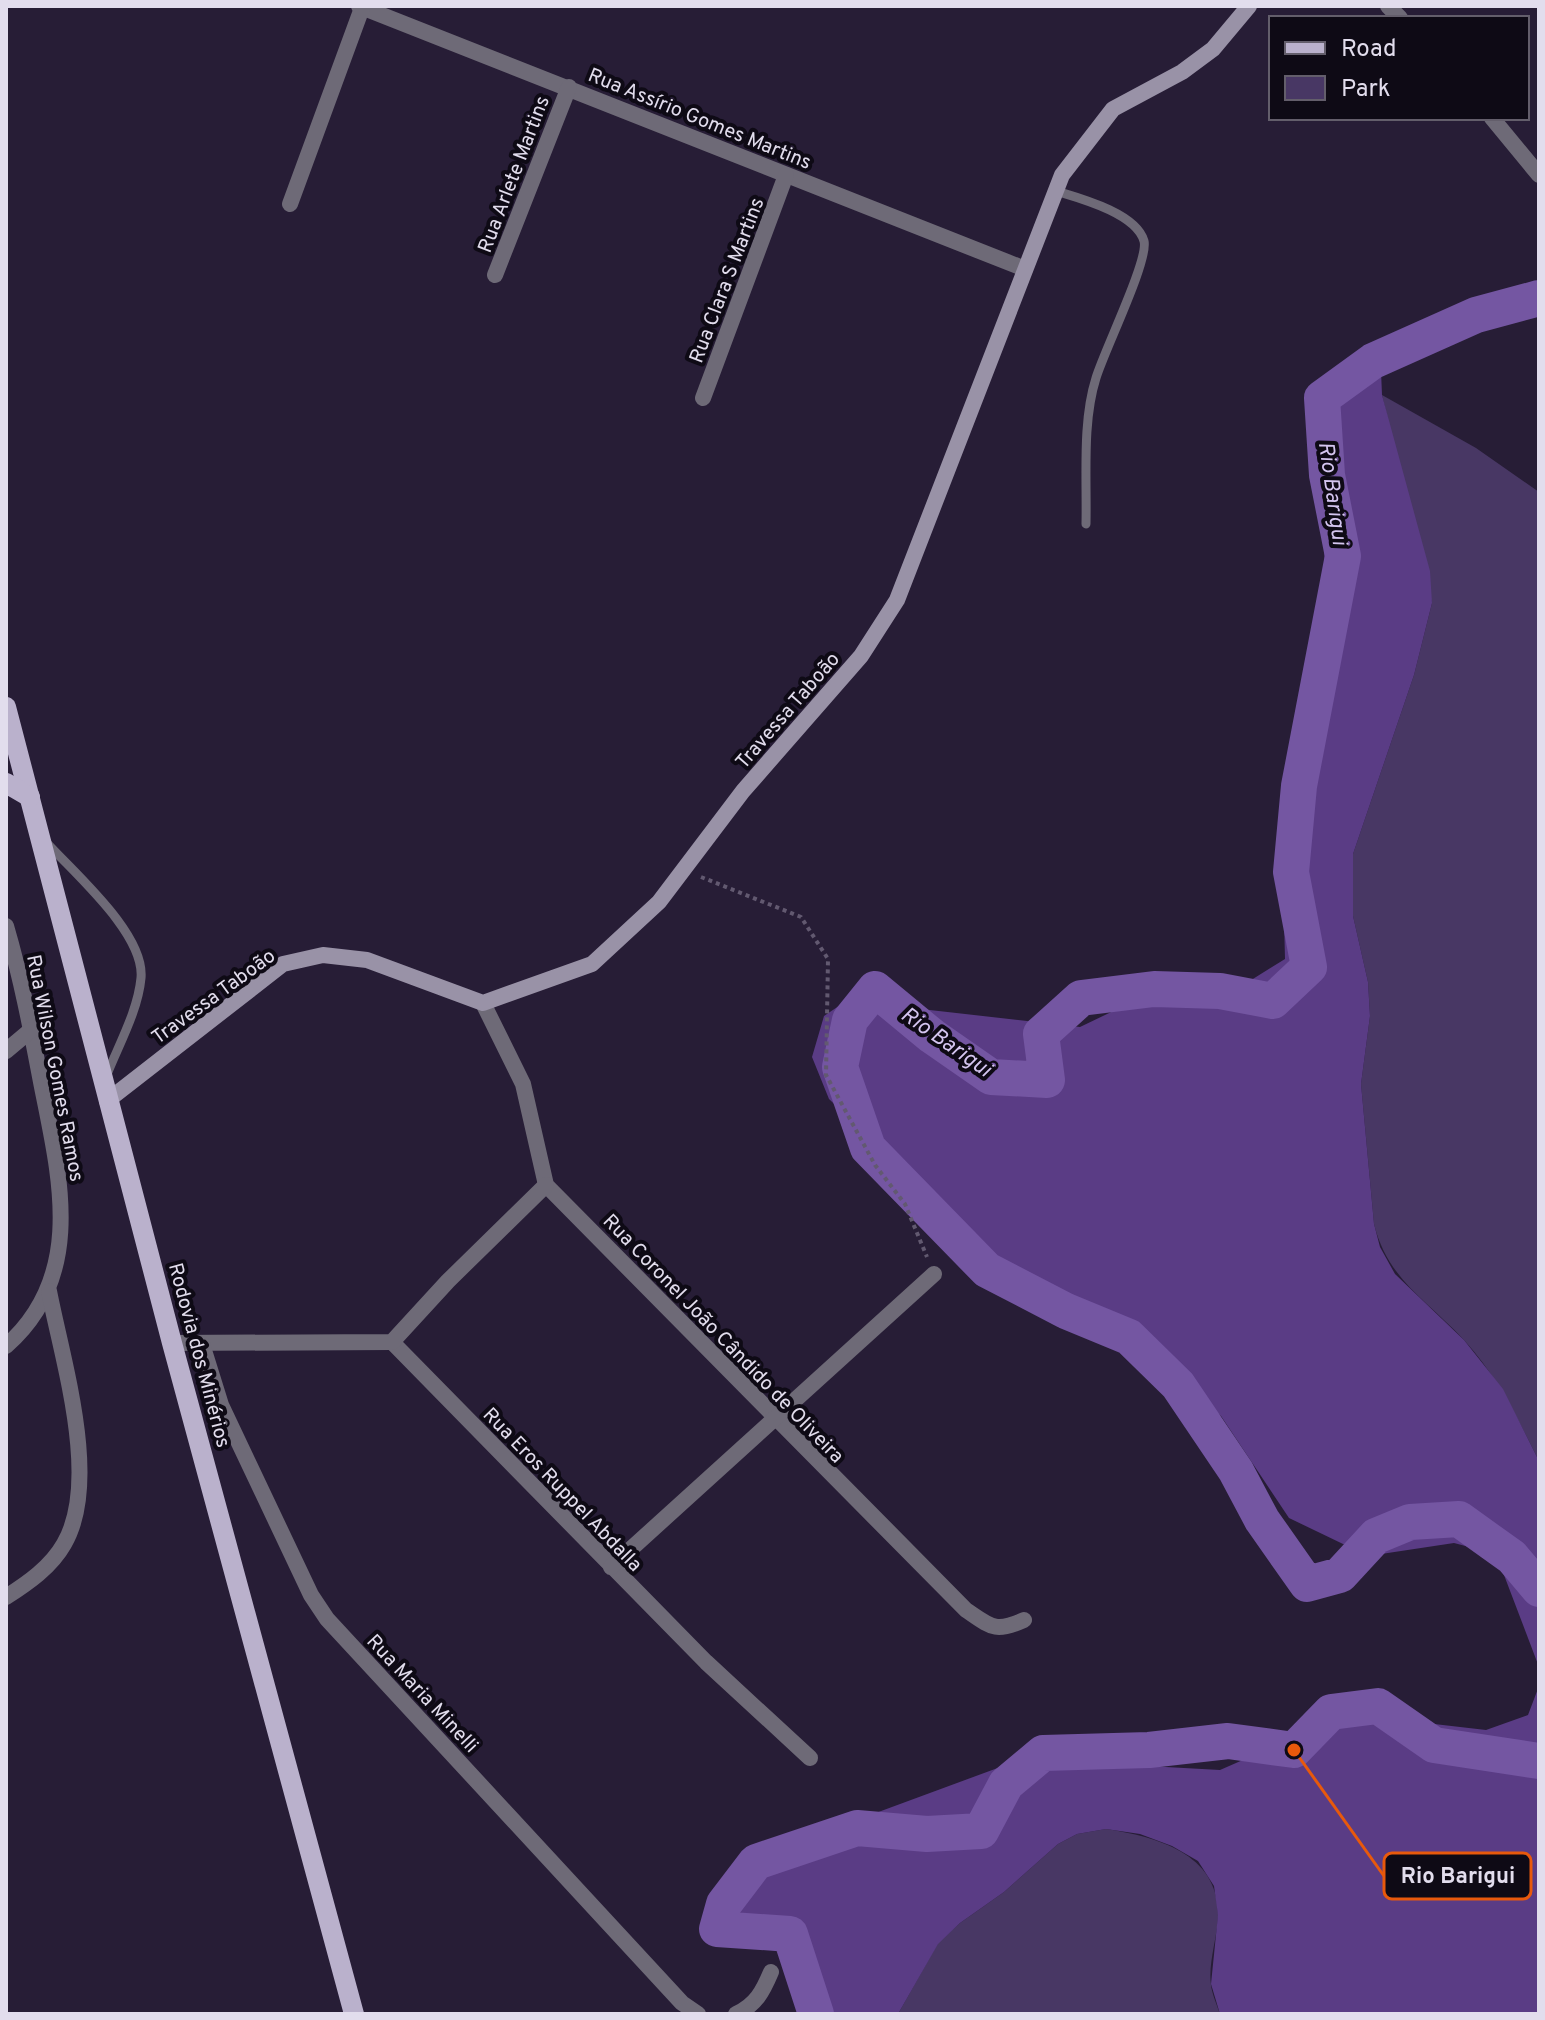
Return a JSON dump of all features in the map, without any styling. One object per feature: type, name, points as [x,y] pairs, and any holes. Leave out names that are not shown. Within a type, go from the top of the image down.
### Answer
[{"type":"main road","name":"Rodovia dos Minérios","points":[[6,712],[105,1093],[354,2014]]},
{"type":"main road","points":[[6,783],[30,797]]},
{"type":"street","name":"Travessa Taboão","points":[[105,1093],[283,964],[323,955],[367,960],[483,1003],[592,964],[659,902],[743,791],[861,656],[897,600],[1062,175],[1113,109],[1193,65],[1213,49],[1249,6]]},
{"type":"street","name":"Rua Assírio Gomes Martins","points":[[360,7],[1025,269]]},
{"type":"street","points":[[290,204],[360,7]]},
{"type":"street","name":"Rua Arlete Martins","points":[[495,275],[569,87]]},
{"type":"street","points":[[1494,120],[1539,175]]},
{"type":"street","name":"Rua Clara S Martins","points":[[703,398],[786,175]]},
{"type":"street","name":"Rua Wilson Gomes Ramos","points":[[6,926],[31,1030],[62,1208],[62,1240],[49,1291],[34,1316],[6,1346]]},
{"type":"street","points":[[172,1343],[392,1342],[448,1281],[546,1185],[523,1084],[483,1003]]},
{"type":"street","points":[[6,1051],[31,1030]]},
{"type":"street","name":"Rua Coronel João Cândido de Oliveira","points":[[546,1185],[966,1610],[990,1626],[1004,1629],[1024,1620]]},
{"type":"street","points":[[611,1567],[934,1274]]},
{"type":"street","points":[[6,1597],[49,1563],[65,1543],[78,1492],[74,1427],[49,1291]]},
{"type":"street","name":"Rua Eros Ruppel Abdalla","points":[[392,1342],[706,1662],[810,1758]]},
{"type":"street","name":"Rua Maria Minelli","points":[[202,1344],[221,1405],[311,1595],[327,1619],[682,2003],[698,2014]]},
{"type":"street","points":[[736,2014],[748,2008],[762,1994],[771,1972]]},
{"type":"lane","points":[[1056,191],[1092,201],[1117,213],[1144,241],[1142,263],[1095,381],[1086,524]]},
{"type":"lane","points":[[39,835],[121,925],[134,947],[141,976],[105,1093]]},
{"type":"path","points":[[684,870],[801,917],[828,959],[826,1075],[875,1165],[905,1204],[934,1274]]},
{"type":"green space","points":[[1382,395],[1476,448],[1539,492],[1539,1461],[1487,1368],[1464,1340],[1399,1275],[1380,1243],[1374,1224],[1361,1084],[1370,1016],[1368,982],[1353,916],[1353,854],[1414,675],[1432,603]]},
{"type":"green space","points":[[1106,1829],[1146,1837],[1182,1852],[1209,1878],[1216,1895],[1218,1917],[1211,1985],[1220,2014],[898,2014],[938,1943],[960,1923],[1004,1892],[1058,1844],[1077,1834]]},
{"type":"shaded area","points":[[1380,346],[1382,395],[1430,571],[1432,603],[1414,675],[1353,854],[1353,916],[1368,982],[1370,1016],[1361,1084],[1374,1224],[1380,1247],[1395,1274],[1464,1340],[1503,1389],[1539,1461],[1539,1667],[1496,1554],[1454,1543],[1368,1556],[1289,1518],[1221,1416],[1120,1326],[933,1225],[882,1150],[829,1099],[812,1057],[824,1016],[861,991],[921,1009],[1080,1027],[1182,978],[1248,982],[1285,959],[1281,804],[1325,582],[1322,421],[1353,360]]},
{"type":"shaded area","points":[[1539,1686],[1539,2014],[1220,2014],[1211,1984],[1218,1915],[1214,1886],[1198,1861],[1172,1846],[1140,1834],[1106,1829],[1077,1834],[1058,1844],[1004,1892],[960,1923],[938,1944],[898,2014],[802,2014],[806,2004],[805,1965],[748,1937],[733,1921],[753,1883],[789,1845],[1022,1759],[1220,1770],[1348,1714],[1486,1730],[1528,1715]]},
{"type":"waterway","name":"Rio Barigui","points":[[1539,298],[1476,315],[1373,361],[1322,398],[1327,475],[1343,556],[1299,786],[1291,872],[1309,967],[1273,1001],[1220,991],[1154,989],[1081,998],[1041,1034],[1047,1080],[991,1077],[932,1036],[875,989],[850,1020],[840,1067],[868,1148],[987,1270],[1066,1311],[1129,1337],[1178,1385],[1236,1471],[1262,1520],[1307,1584],[1340,1575],[1376,1536],[1410,1522],[1459,1519],[1512,1557],[1539,1589]]},
{"type":"waterway","name":"Rio Barigui","points":[[816,2014],[790,1934],[717,1929],[724,1904],[756,1862],[857,1828],[927,1834],[981,1831],[1006,1784],[1043,1753],[1149,1750],[1228,1741],[1294,1750],[1331,1712],[1378,1706],[1434,1745],[1539,1761]]},
{"type":"place","name":"Rio Barigui","points":[[1294,1750]]}]
